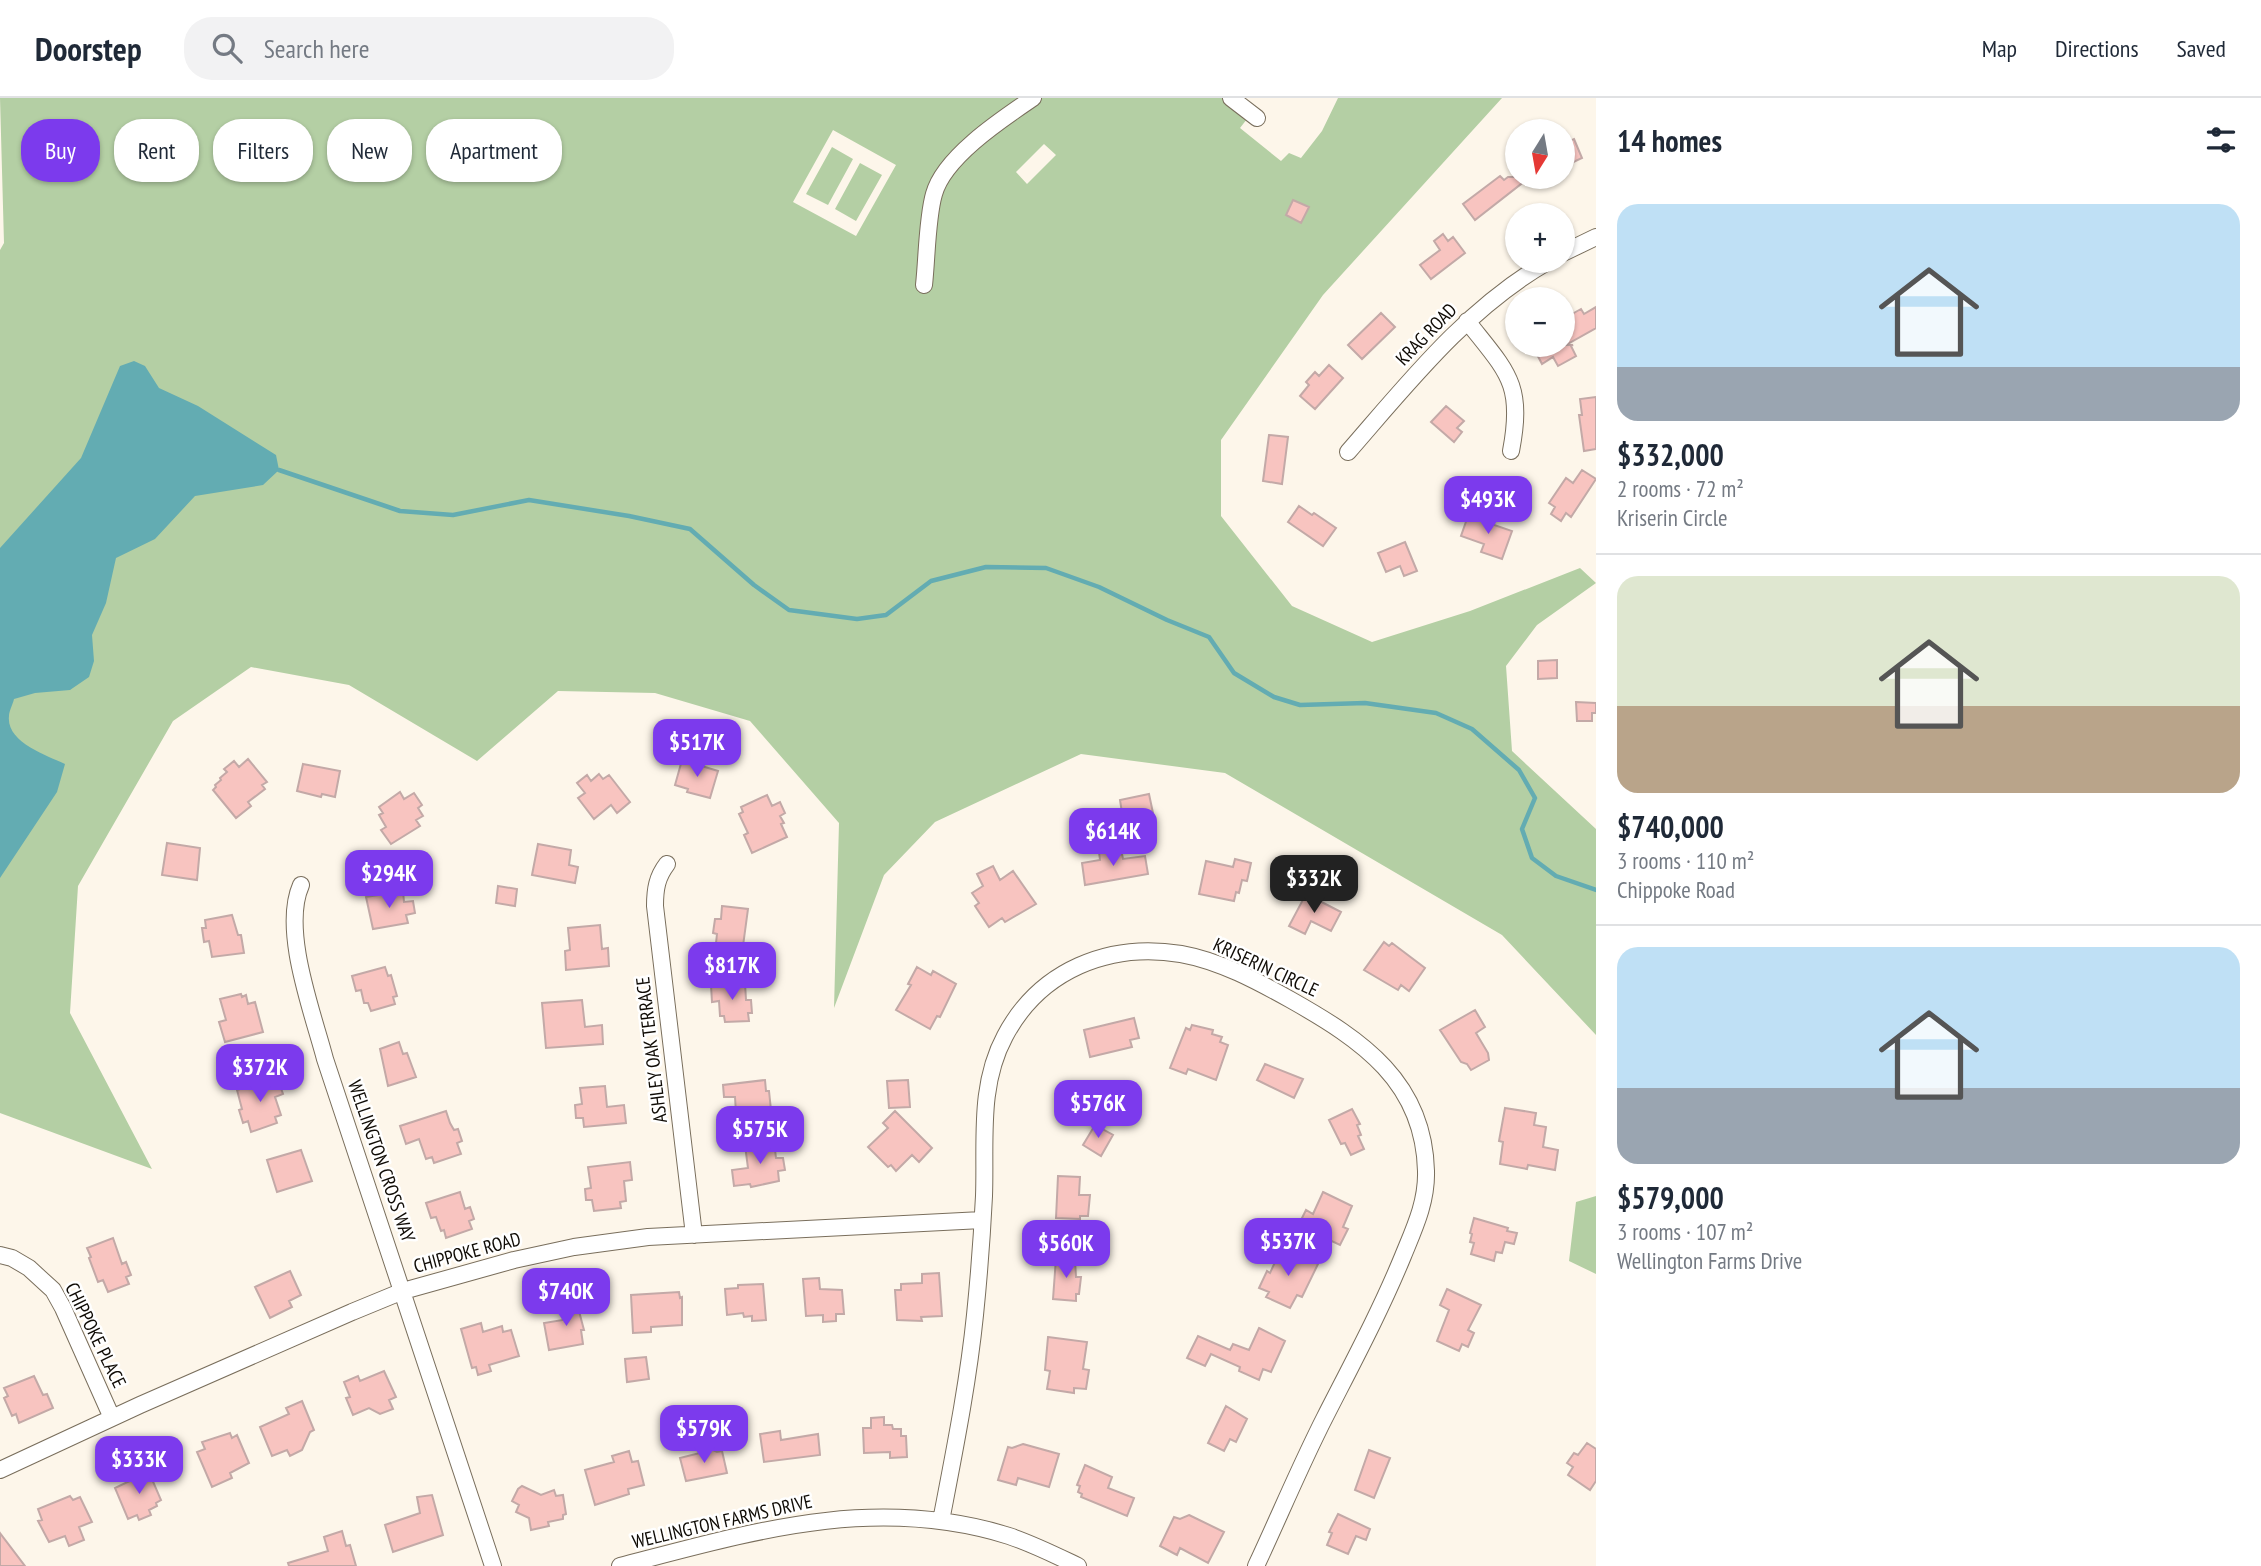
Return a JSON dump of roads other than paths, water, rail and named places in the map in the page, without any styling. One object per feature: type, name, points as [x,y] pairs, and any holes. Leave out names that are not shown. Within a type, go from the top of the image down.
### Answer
[{"type":"street","points":[[924,285],[933,196],[939,179],[955,159],[1033,98]]},
{"type":"street","points":[[1231,98],[1257,118]]},
{"type":"street","points":[[1575,247],[1596,237]]},
{"type":"street","name":"KRAG ROAD","points":[[1348,452],[1436,351],[1467,321],[1529,273]]},
{"type":"street","points":[[1467,321],[1499,360],[1514,391],[1517,421],[1511,451]]},
{"type":"street","name":"ASHLEY OAK TERRACE","points":[[667,864],[659,875],[655,906],[694,1235]]},
{"type":"street","name":"WELLINGTON CROSS WAY","points":[[301,886],[294,909],[294,928],[304,982],[325,1059],[493,1566]]},
{"type":"street","name":"KRISERIN CIRCLE","points":[[941,1521],[957,1440],[975,1317],[982,1220],[985,1105],[995,1057],[1005,1035],[1037,992],[1060,974],[1083,963],[1132,952],[1183,954],[1203,959],[1273,990],[1360,1043],[1391,1073],[1418,1118],[1424,1147],[1426,1173],[1420,1216],[1374,1321],[1322,1423],[1256,1566]]},
{"type":"street","name":"CHIPPOKE ROAD","points":[[0,1471],[112,1418],[403,1291],[514,1260],[574,1247],[648,1237],[982,1220]]},
{"type":"street","name":"CHIPPOKE PLACE","points":[[0,1255],[12,1258],[29,1268],[53,1290],[112,1418]]},
{"type":"street","name":"WELLINGTON FARMS DRIVE","points":[[620,1566],[736,1536],[822,1520],[891,1517],[941,1521],[1009,1536],[1078,1566]]},
{"type":"water","points":[[134,361],[145,366],[159,388],[198,406],[276,455],[279,470],[263,485],[195,496],[155,539],[116,558],[106,603],[92,635],[94,661],[89,677],[70,690],[35,693],[14,699],[9,716],[14,733],[38,752],[65,764],[57,792],[0,878],[0,548],[81,458],[120,366]]},
{"type":"waterway","points":[[279,470],[400,511],[453,515],[529,500],[690,529],[754,585],[789,610],[857,619],[886,615],[931,581],[986,567],[1046,568],[1099,587],[1209,637],[1234,673],[1274,697],[1300,705],[1365,703],[1436,713],[1472,729],[1519,770],[1535,798],[1522,829],[1532,858],[1556,876],[1596,890]]}]
